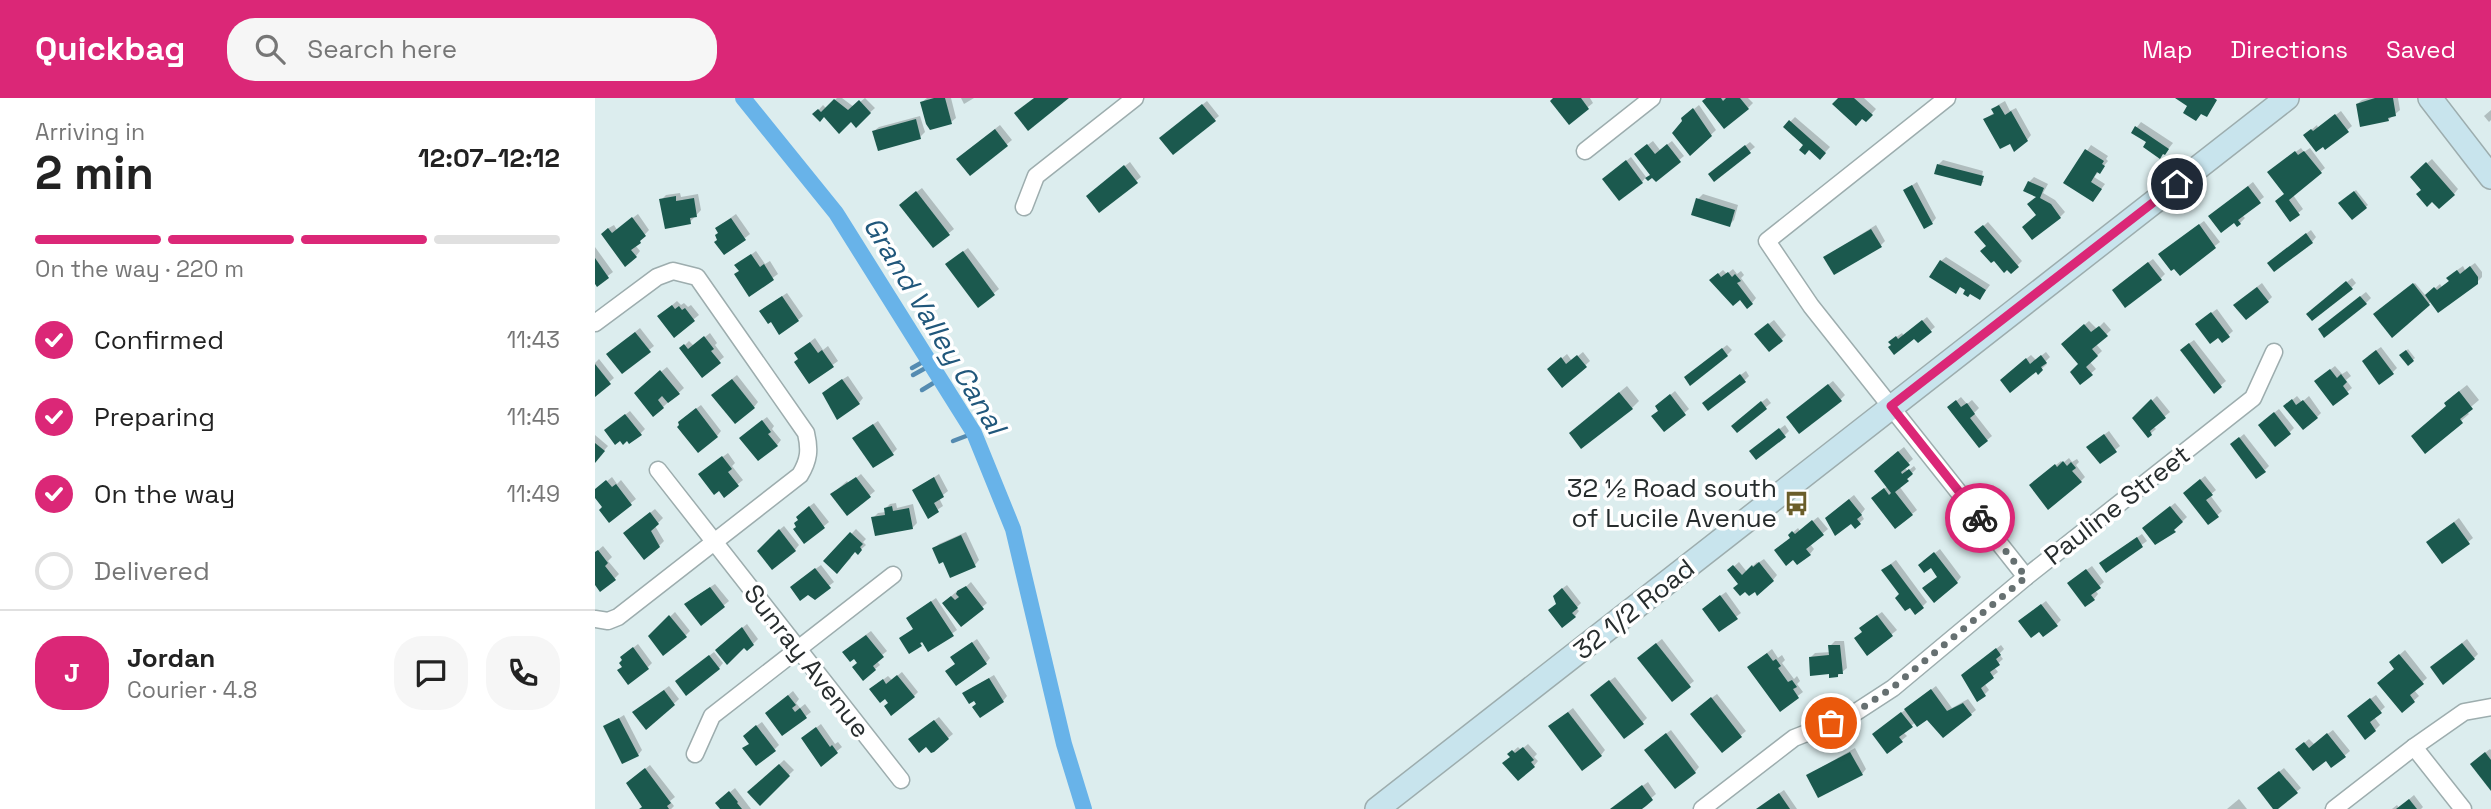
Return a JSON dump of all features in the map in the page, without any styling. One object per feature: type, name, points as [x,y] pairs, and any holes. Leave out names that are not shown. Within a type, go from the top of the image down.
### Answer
[{"type":"street","points":[[1024,207],[1036,176],[1135,98]]},
{"type":"street","points":[[1585,151],[1632,104],[1653,98]]},
{"type":"street","points":[[1947,98],[1767,241],[1811,306],[2026,577]]},
{"type":"street","name":"32 1/2 Road","points":[[1377,809],[2287,98]]},
{"type":"street","points":[[2430,98],[2491,177]]},
{"type":"street","points":[[595,323],[657,277],[673,271],[697,277],[706,286],[806,433],[810,448],[808,462],[800,475],[618,617],[608,621],[596,620]]},
{"type":"street","name":"Pauline Street","points":[[1702,809],[1794,738],[1850,716],[1892,688],[2026,577],[2253,398],[2274,352]]},
{"type":"street","name":"Sunray Avenue","points":[[658,470],[901,780]]},
{"type":"street","points":[[695,754],[712,716],[893,575]]},
{"type":"street","points":[[2334,809],[2464,712],[2491,706]]},
{"type":"street","points":[[2414,747],[2463,809]]},
{"type":"building","points":[[945,98],[952,124],[930,130],[920,102]]},
{"type":"building","points":[[1034,98],[1069,98],[1028,131],[1014,113]]},
{"type":"building","points":[[1553,98],[1581,98],[1589,109],[1569,125],[1550,101]]},
{"type":"building","points":[[1706,98],[1721,98],[1723,101],[1726,98],[1740,98],[1749,109],[1724,129],[1702,101]]},
{"type":"building","points":[[1838,98],[1854,98],[1873,115],[1866,122],[1862,119],[1856,126],[1832,104]]},
{"type":"building","points":[[2175,98],[2217,100],[2207,117],[2201,114],[2196,121],[2183,113],[2187,106]]},
{"type":"building","points":[[2375,98],[2393,98],[2396,116],[2388,118],[2389,121],[2360,127],[2356,104]]},
{"type":"building","points":[[834,99],[848,110],[859,100],[871,113],[856,128],[851,122],[839,134],[824,117],[820,122],[812,114],[818,109],[821,112]]},
{"type":"building","points":[[1202,104],[1216,121],[1173,155],[1159,138]]},
{"type":"building","points":[[1999,105],[2005,115],[2011,111],[2028,141],[2014,152],[2010,144],[2000,149],[1983,119],[1994,114],[1991,109]]},
{"type":"building","points":[[1693,108],[1712,136],[1690,156],[1672,133],[1682,121],[1681,118]]},
{"type":"building","points":[[2335,114],[2349,132],[2325,150],[2323,147],[2316,152],[2303,135],[2311,129],[2313,131]]},
{"type":"building","points":[[916,119],[921,139],[878,151],[872,131]]},
{"type":"building","points":[[1789,120],[1826,153],[1820,160],[1809,150],[1805,155],[1799,150],[1803,145],[1783,127]]},
{"type":"building","points":[[2135,126],[2169,149],[2165,155],[2160,159],[2143,147],[2146,142],[2131,133]]},
{"type":"building","points":[[995,129],[1008,146],[970,176],[956,159]]},
{"type":"building","points":[[1647,144],[1655,154],[1667,144],[1681,162],[1656,182],[1652,178],[1648,181],[1645,178],[1650,175],[1634,154]]},
{"type":"building","points":[[1745,145],[1751,153],[1714,182],[1708,174]]},
{"type":"building","points":[[2085,149],[2104,161],[2102,164],[2105,166],[2091,182],[2102,189],[2093,202],[2063,183]]},
{"type":"building","points":[[2295,151],[2298,155],[2304,151],[2322,173],[2289,200],[2300,215],[2290,222],[2275,201],[2284,194],[2267,172]]},
{"type":"building","points":[[1626,160],[1643,183],[1619,201],[1602,179]]},
{"type":"building","points":[[2426,162],[2455,195],[2439,209],[2432,202],[2427,207],[2416,194],[2421,190],[2410,177]]},
{"type":"building","points":[[1937,164],[1984,176],[1981,186],[1934,174]]},
{"type":"building","points":[[1124,165],[1138,183],[1099,213],[1086,196]]},
{"type":"building","points":[[2028,181],[2044,188],[2040,198],[2051,204],[2061,218],[2032,240],[2022,227],[2036,215],[2027,204],[2036,197],[2023,191]]},
{"type":"building","points":[[1912,185],[1933,224],[1924,229],[1903,190]]},
{"type":"building","points":[[2248,186],[2261,203],[2238,220],[2241,224],[2237,227],[2234,223],[2221,233],[2208,216]]},
{"type":"building","points":[[916,191],[950,235],[933,248],[899,205]]},
{"type":"building","points":[[2354,191],[2367,208],[2352,220],[2338,203]]},
{"type":"building","points":[[676,196],[676,201],[694,198],[697,217],[690,218],[691,224],[665,229],[659,199]]},
{"type":"building","points":[[1696,198],[1735,210],[1730,227],[1691,215]]},
{"type":"building","points":[[632,217],[646,236],[631,250],[637,257],[625,267],[601,234],[608,228],[612,233]]},
{"type":"building","points":[[731,218],[746,240],[724,255],[714,242],[718,233],[715,228]]},
{"type":"building","points":[[2199,224],[2216,248],[2180,276],[2174,269],[2171,271],[2158,254]]},
{"type":"building","points":[[1983,225],[2019,267],[2011,274],[2007,270],[2004,273],[1980,251],[1986,246],[1974,232]]},
{"type":"building","points":[[1871,229],[1882,247],[1834,275],[1823,257]]},
{"type":"building","points":[[2306,233],[2313,243],[2274,272],[2267,263]]},
{"type":"building","points":[[963,251],[995,295],[978,308],[945,264]]},
{"type":"building","points":[[751,254],[760,267],[764,264],[774,280],[749,297],[734,274],[739,271],[734,265]]},
{"type":"building","points":[[595,258],[609,278],[597,287],[595,284]]},
{"type":"building","points":[[1940,260],[1986,290],[1980,300],[1970,294],[1968,297],[1963,294],[1965,290],[1960,287],[1956,294],[1929,277]]},
{"type":"building","points":[[2148,262],[2162,280],[2125,308],[2112,290]]},
{"type":"building","points":[[2470,266],[2478,277],[2478,284],[2438,313],[2425,295],[2434,287],[2437,290],[2449,281],[2446,278],[2457,270],[2460,274]]},
{"type":"building","points":[[1728,272],[1732,277],[1735,274],[1741,281],[1737,283],[1753,304],[1747,309],[1740,300],[1733,306],[1709,280],[1718,273],[1721,277]]},
{"type":"building","points":[[2346,281],[2353,289],[2312,321],[2306,314]]},
{"type":"building","points":[[2413,283],[2430,305],[2392,338],[2373,314]]},
{"type":"building","points":[[2257,287],[2269,302],[2246,320],[2233,305]]},
{"type":"building","points":[[782,296],[799,321],[779,335],[771,322],[768,324],[759,311]]},
{"type":"building","points":[[2360,296],[2367,304],[2324,338],[2318,329]]},
{"type":"building","points":[[672,305],[675,309],[679,306],[682,310],[685,308],[695,321],[674,338],[657,316]]},
{"type":"building","points":[[2211,312],[2230,337],[2222,343],[2218,338],[2210,344],[2195,324]]},
{"type":"building","points":[[1922,320],[1932,332],[1918,343],[1914,339],[1894,355],[1888,342],[1896,336],[1898,339]]},
{"type":"building","points":[[1768,323],[1783,341],[1769,352],[1754,334]]},
{"type":"building","points":[[2084,324],[2091,332],[2099,326],[2108,336],[2092,349],[2098,356],[2086,367],[2093,375],[2080,385],[2070,372],[2078,364],[2061,344]]},
{"type":"building","points":[[635,332],[651,352],[622,374],[606,354]]},
{"type":"building","points":[[704,336],[721,363],[702,378],[679,348],[684,344],[688,349]]},
{"type":"building","points":[[810,342],[818,353],[822,350],[834,367],[809,384],[794,362],[798,359],[794,353]]},
{"type":"building","points":[[2189,343],[2222,387],[2214,394],[2180,350]]},
{"type":"building","points":[[1722,348],[1728,356],[1690,386],[1684,377]]},
{"type":"building","points":[[2376,350],[2394,374],[2379,385],[2362,361]]},
{"type":"building","points":[[2406,350],[2414,361],[2408,366],[2399,355]]},
{"type":"building","points":[[1577,355],[1587,367],[1562,388],[1547,369],[1561,357],[1566,364]]},
{"type":"building","points":[[2041,355],[2047,363],[2041,367],[2043,370],[2038,375],[2036,372],[2010,393],[2000,380],[2026,358],[2030,364]]},
{"type":"building","points":[[595,364],[611,384],[595,397]]},
{"type":"building","points":[[2330,369],[2337,378],[2341,374],[2347,382],[2343,386],[2349,394],[2333,406],[2314,381]]},
{"type":"building","points":[[660,370],[680,394],[668,403],[662,396],[658,400],[664,408],[653,417],[634,393]]},
{"type":"building","points":[[1740,374],[1746,382],[1708,411],[1702,403]]},
{"type":"building","points":[[732,379],[755,408],[735,424],[711,395]]},
{"type":"building","points":[[842,379],[860,404],[837,420],[822,393]]},
{"type":"building","points":[[1828,384],[1842,401],[1799,434],[1786,417]]},
{"type":"building","points":[[2459,391],[2473,409],[2460,419],[2463,423],[2425,454],[2411,436]]},
{"type":"building","points":[[1619,392],[1633,409],[1581,449],[1569,433]]},
{"type":"building","points":[[1670,394],[1686,415],[1664,432],[1651,416],[1658,411],[1655,406]]},
{"type":"building","points":[[2151,399],[2166,418],[2150,431],[2152,435],[2148,438],[2132,418]]},
{"type":"building","points":[[2292,399],[2296,405],[2303,400],[2318,418],[2303,430],[2283,406]]},
{"type":"building","points":[[1956,400],[1961,407],[1967,403],[1975,414],[1970,418],[1988,441],[1979,448],[1947,407]]},
{"type":"building","points":[[1761,401],[1767,409],[1737,433],[1731,426]]},
{"type":"building","points":[[696,408],[718,437],[698,453],[677,427],[678,422]]},
{"type":"building","points":[[2274,412],[2291,434],[2275,447],[2258,425]]},
{"type":"building","points":[[625,414],[642,435],[629,444],[627,441],[623,445],[620,441],[615,445],[604,430]]},
{"type":"building","points":[[762,420],[771,432],[768,434],[778,446],[758,461],[739,438]]},
{"type":"building","points":[[873,424],[894,455],[873,468],[852,438]]},
{"type":"building","points":[[1779,428],[1786,437],[1756,460],[1749,451]]},
{"type":"building","points":[[2104,434],[2117,452],[2100,464],[2086,447]]},
{"type":"building","points":[[2239,437],[2266,472],[2256,479],[2230,444]]},
{"type":"building","points":[[595,443],[605,451],[595,463]]},
{"type":"building","points":[[1898,451],[1910,465],[1902,474],[1909,469],[1913,474],[1907,479],[1909,481],[1895,492],[1913,515],[1895,529],[1871,498],[1884,488],[1889,495],[1891,493],[1874,471]]},
{"type":"building","points":[[722,456],[732,469],[728,472],[739,486],[724,498],[719,491],[714,495],[698,474]]},
{"type":"building","points":[[2063,461],[2067,466],[2071,462],[2076,468],[2072,471],[2082,482],[2048,510],[2029,485],[2055,464],[2057,467]]},
{"type":"building","points":[[856,477],[871,497],[847,516],[830,494]]},
{"type":"building","points":[[934,477],[944,497],[934,503],[939,512],[928,519],[912,490]]},
{"type":"building","points":[[2200,479],[2213,495],[2206,500],[2219,517],[2208,525],[2183,493]]},
{"type":"building","points":[[606,480],[612,487],[616,484],[632,505],[609,523],[599,510],[602,507],[595,498],[595,489]]},
{"type":"building","points":[[1849,499],[1862,515],[1857,519],[1861,524],[1855,529],[1851,524],[1835,536],[1825,518]]},
{"type":"building","points":[[809,506],[825,528],[804,544],[793,529],[798,520],[796,517]]},
{"type":"building","points":[[892,506],[893,511],[909,508],[913,529],[875,536],[871,517],[885,515],[884,508]]},
{"type":"building","points":[[2170,506],[2183,522],[2174,530],[2176,532],[2155,545],[2142,528]]},
{"type":"building","points":[[650,512],[659,524],[651,531],[660,547],[644,560],[623,533]]},
{"type":"building","points":[[1812,520],[1824,535],[1806,549],[1811,555],[1797,565],[1793,560],[1786,566],[1774,550],[1790,538],[1788,535],[1792,531],[1795,534]]},
{"type":"building","points":[[2454,522],[2470,544],[2442,564],[2426,542]]},
{"type":"building","points":[[779,529],[796,551],[772,570],[757,551]]},
{"type":"building","points":[[850,532],[863,544],[860,547],[862,550],[858,555],[855,552],[837,574],[823,561]]},
{"type":"building","points":[[961,535],[976,567],[950,578],[943,562],[939,564],[932,548]]},
{"type":"building","points":[[2137,537],[2143,547],[2106,573],[2099,563]]},
{"type":"building","points":[[598,550],[608,563],[605,566],[616,580],[600,592],[595,585],[595,552]]},
{"type":"building","points":[[1934,552],[1958,583],[1934,603],[1922,588],[1937,577],[1931,568],[1924,573],[1918,565]]},
{"type":"building","points":[[1759,562],[1774,581],[1757,596],[1755,592],[1749,596],[1745,592],[1740,596],[1733,588],[1738,584],[1727,570],[1733,565],[1742,575]]},
{"type":"building","points":[[1891,564],[1924,608],[1915,615],[1910,608],[1905,611],[1895,598],[1899,594],[1881,570]]},
{"type":"building","points":[[815,568],[831,588],[815,600],[808,595],[800,601],[790,587]]},
{"type":"building","points":[[2086,569],[2101,588],[2091,595],[2095,600],[2085,607],[2067,583]]},
{"type":"building","points":[[966,586],[984,609],[961,627],[942,603],[951,596],[955,600],[959,597],[957,591]]},
{"type":"building","points":[[710,587],[725,607],[701,626],[684,604]]},
{"type":"building","points":[[1562,588],[1578,608],[1572,613],[1576,617],[1562,628],[1548,610],[1556,604],[1553,596]]},
{"type":"building","points":[[1720,595],[1738,619],[1719,632],[1702,609]]},
{"type":"building","points":[[931,601],[954,636],[928,652],[922,642],[922,646],[909,654],[899,638],[913,629],[906,618]]},
{"type":"building","points":[[2041,604],[2058,626],[2043,637],[2039,632],[2031,638],[2018,621]]},
{"type":"building","points":[[669,615],[687,637],[663,656],[648,636]]},
{"type":"building","points":[[1877,615],[1893,636],[1867,656],[1854,638],[1862,632],[1859,628]]},
{"type":"building","points":[[742,627],[754,645],[747,651],[744,648],[727,665],[715,650]]},
{"type":"building","points":[[866,635],[884,657],[873,666],[876,670],[863,681],[852,667],[857,663],[854,659],[850,662],[842,652]]},
{"type":"building","points":[[972,642],[987,664],[956,686],[945,671],[955,664],[950,657]]},
{"type":"building","points":[[1656,643],[1691,687],[1672,702],[1637,658]]},
{"type":"building","points":[[2462,643],[2475,659],[2443,685],[2430,667]]},
{"type":"building","points":[[1828,645],[1840,645],[1843,674],[1829,678],[1829,674],[1810,676],[1809,657],[1829,655]]},
{"type":"building","points":[[633,647],[649,669],[628,685],[617,670],[622,667],[619,663],[622,660],[620,657]]},
{"type":"building","points":[[1996,648],[2001,655],[1996,659],[2000,665],[1990,672],[1994,678],[1981,688],[1986,696],[1977,702],[1961,675]]},
{"type":"building","points":[[1767,653],[1773,661],[1776,659],[1781,666],[1778,668],[1788,682],[1792,680],[1797,687],[1793,689],[1799,698],[1780,712],[1747,667]]},
{"type":"building","points":[[2399,654],[2424,684],[2410,695],[2415,702],[2402,713],[2377,683],[2394,669],[2389,662]]},
{"type":"building","points":[[709,655],[720,669],[686,696],[675,681]]},
{"type":"building","points":[[897,675],[915,697],[891,716],[884,706],[888,703],[885,699],[880,703],[869,689],[883,679],[886,684]]},
{"type":"building","points":[[989,678],[1004,702],[980,718],[972,707],[976,704],[974,701],[969,704],[962,693]]},
{"type":"building","points":[[1609,680],[1644,724],[1624,739],[1590,695]]},
{"type":"building","points":[[1931,689],[1947,711],[1963,703],[1972,715],[1943,738],[1927,720],[1917,727],[1904,709]]},
{"type":"building","points":[[664,690],[675,705],[646,730],[632,712]]},
{"type":"building","points":[[788,695],[796,705],[792,708],[795,712],[800,708],[807,718],[782,736],[765,713]]},
{"type":"building","points":[[1711,697],[1742,737],[1722,753],[1690,714]]},
{"type":"building","points":[[2370,698],[2382,713],[2370,722],[2376,731],[2365,740],[2347,716]]},
{"type":"building","points":[[1568,712],[1602,756],[1582,771],[1548,726]]},
{"type":"building","points":[[1901,712],[1913,727],[1899,737],[1903,742],[1887,754],[1872,734]]},
{"type":"building","points":[[619,718],[639,756],[622,764],[603,726]]},
{"type":"building","points":[[934,720],[949,739],[934,752],[931,753],[926,747],[919,753],[908,739]]},
{"type":"building","points":[[756,725],[776,751],[756,766],[742,748],[749,744],[743,736]]},
{"type":"building","points":[[816,727],[830,747],[832,745],[838,753],[821,767],[801,738]]},
{"type":"building","points":[[1666,733],[1696,773],[1675,789],[1644,750]]},
{"type":"building","points":[[2327,733],[2346,757],[2331,768],[2326,761],[2313,771],[2295,749],[2304,742],[2309,748]]},
{"type":"building","points":[[1523,747],[1534,760],[1531,762],[1535,767],[1518,781],[1502,763],[1510,757],[1507,754],[1512,750],[1515,753]]},
{"type":"building","points":[[1850,752],[1863,775],[1818,798],[1806,775]]},
{"type":"building","points":[[2485,752],[2491,760],[2491,791],[2470,764]]},
{"type":"building","points":[[779,764],[790,776],[760,806],[747,792]]},
{"type":"building","points":[[645,768],[671,803],[667,806],[669,809],[639,809],[642,807],[626,783]]},
{"type":"building","points":[[2279,771],[2298,793],[2278,809],[2273,809],[2257,788]]},
{"type":"building","points":[[1642,785],[1653,800],[1642,809],[1610,809]]},
{"type":"building","points":[[729,791],[742,809],[720,809],[715,803]]},
{"type":"building","points":[[1779,793],[1790,809],[1756,809]]},
{"type":"building","points":[[2409,799],[2417,809],[2396,809]]},
{"type":"waterway","name":"Grand Valley Canal","points":[[743,98],[836,213],[974,433],[1013,529],[1064,744],[1084,809]]},
{"type":"waterway","points":[[912,368],[928,359]]},
{"type":"waterway","points":[[913,375],[931,365]]},
{"type":"waterway","points":[[922,390],[940,379]]},
{"type":"waterway","points":[[953,441],[974,433]]},
{"type":"way so far","points":[[1831,723],[1850,716],[1892,688],[2026,577],[1980,518]]},
{"type":"place","name":"32 ½ Road south of Lucile Avenue","points":[[1797,503]]},
{"type":"route","points":[[1980,518],[1891,406],[2177,184]]}]
